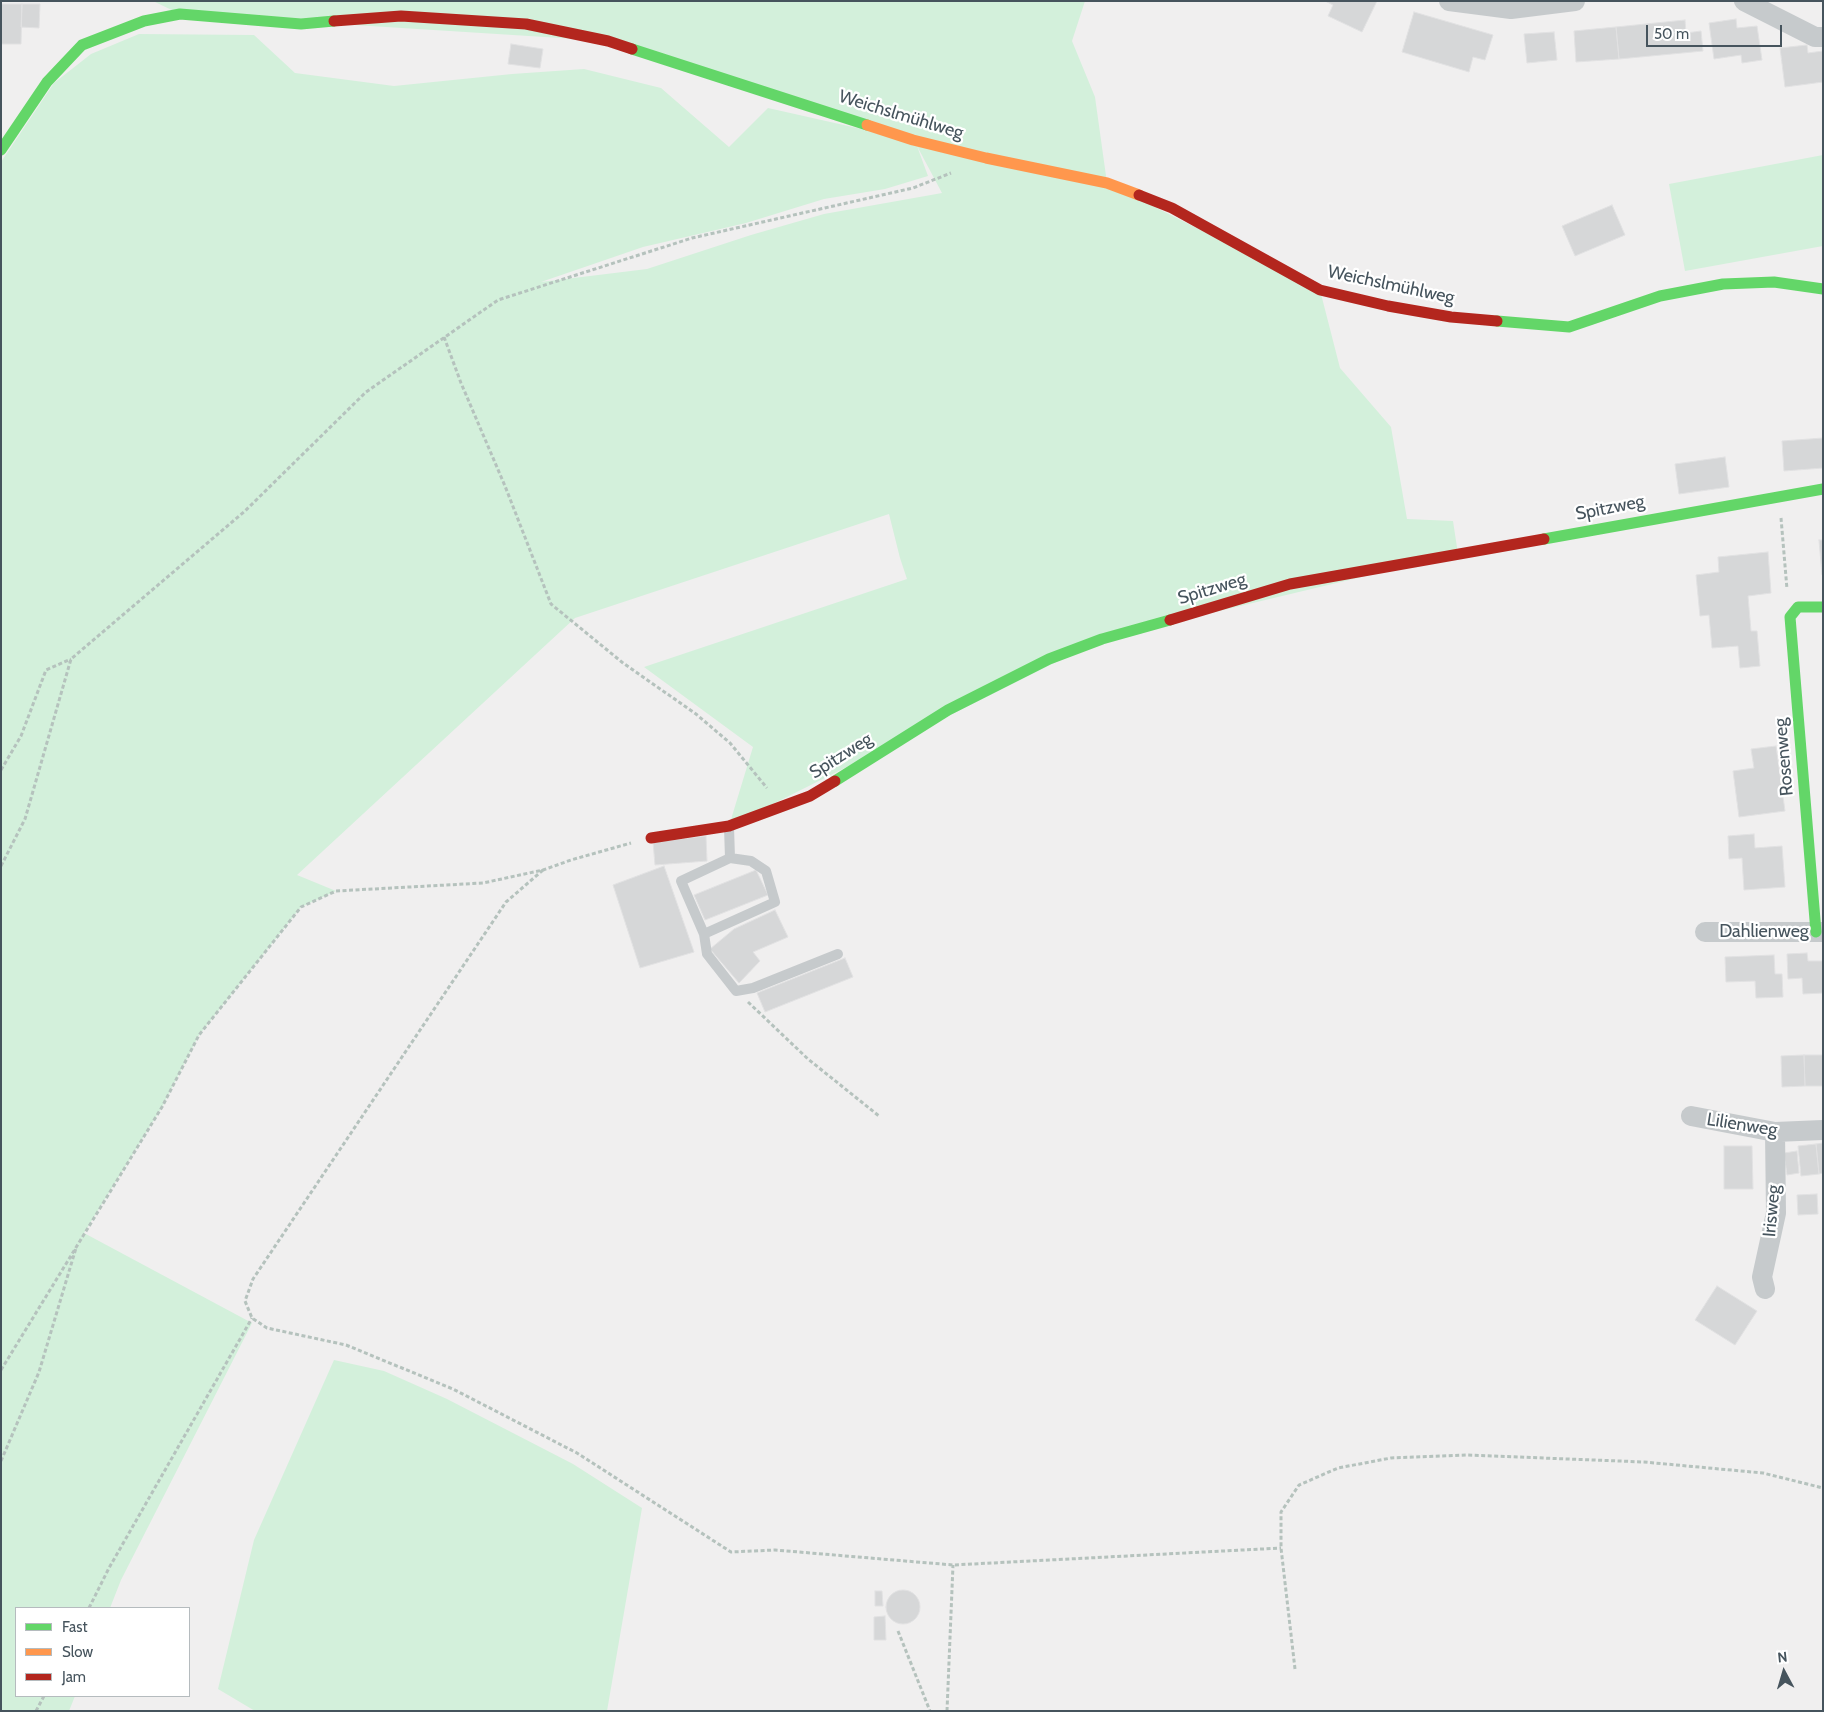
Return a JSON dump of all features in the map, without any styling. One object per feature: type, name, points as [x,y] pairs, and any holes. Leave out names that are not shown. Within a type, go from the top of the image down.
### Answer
[{"type":"street","points":[[1449,1],[1511,8],[1575,1]]},
{"type":"street","points":[[1744,1],[1815,37],[1823,37]]},
{"type":"street","name":"Weichslmühlweg","points":[[1,150],[47,82],[82,45],[144,21],[180,14],[301,24],[401,16],[526,24],[608,41],[914,140],[986,158],[1107,183],[1172,208],[1320,290],[1388,306],[1451,317],[1569,327],[1660,296],[1723,284],[1774,282],[1823,289]]},
{"type":"street","name":"Spitzweg","points":[[651,838],[729,826],[810,796],[948,710],[1049,659],[1102,639],[1198,613],[1290,584],[1660,516],[1823,489]]},
{"type":"street","points":[[1790,617],[1798,607],[1823,607]]},
{"type":"street","name":"Rosenweg","points":[[1790,617],[1820,932]]},
{"type":"street","name":"Dahlienweg","points":[[1704,932],[1820,932]]},
{"type":"street","name":"Lilienweg","points":[[1691,1116],[1775,1132],[1823,1130]]},
{"type":"street","name":"Irisweg","points":[[1765,1289],[1762,1277],[1776,1213],[1775,1132]]},
{"type":"lane","points":[[729,826],[730,858]]},
{"type":"lane","points":[[704,934],[775,902],[766,871],[752,861],[730,858],[681,881],[704,934],[707,954],[736,991],[753,988],[838,954]]},
{"type":"path","points":[[1,770],[21,736],[46,670],[71,659],[244,511],[366,392],[498,300],[692,238],[913,188],[955,171]]},
{"type":"path","points":[[444,337],[551,604],[623,663],[696,714],[730,743],[782,806]]},
{"type":"path","points":[[1782,540],[1790,617]]},
{"type":"path","points":[[1,866],[24,819],[71,659]]},
{"type":"path","points":[[1,1370],[162,1107],[199,1035],[301,907],[336,891],[483,882],[543,870],[571,860],[651,838]]},
{"type":"path","points":[[543,870],[506,902],[253,1279],[246,1301],[252,1318],[266,1328],[346,1345],[453,1389],[577,1453],[731,1552],[775,1550],[953,1565],[1281,1548]]},
{"type":"path","points":[[736,991],[808,1058],[880,1116]]},
{"type":"path","points":[[1,1461],[39,1372],[78,1243]]},
{"type":"path","points":[[89,1607],[252,1318]]},
{"type":"path","points":[[1295,1669],[1281,1548],[1281,1512],[1299,1485],[1338,1468],[1391,1458],[1467,1456],[1644,1462],[1764,1474],[1823,1488]]},
{"type":"path","points":[[947,1711],[953,1565]]},
{"type":"path","points":[[898,1631],[930,1711]]},
{"type":"path","points":[[36,1711],[43,1697]]},
{"type":"green space","points":[[153,1],[1085,1],[1072,41],[1095,97],[1107,183],[1320,290],[1340,368],[1391,427],[1407,519],[1453,521],[1458,554],[1102,639],[729,826],[753,747],[644,667],[907,579],[889,514],[575,618],[297,875],[336,891],[301,907],[199,1035],[162,1107],[84,1233],[252,1323],[121,1580],[110,1607],[15,1607],[15,1697],[75,1697],[69,1711],[1,1711],[1,162],[54,83],[91,54],[139,34],[254,35],[295,73],[394,86],[584,69],[661,88],[729,147],[768,108],[906,139],[608,41],[180,14]],"holes":[[[917,146],[942,193],[824,214],[751,235],[647,269],[541,282],[643,247],[746,223],[824,199],[885,189],[928,176]]]},
{"type":"green space","points":[[1823,155],[1823,246],[1685,271],[1669,184]]},
{"type":"green space","points":[[334,1360],[384,1371],[447,1399],[573,1464],[642,1508],[607,1711],[255,1711],[218,1689],[254,1540]]},
{"type":"building","points":[[1325,1],[1377,1],[1362,32],[1328,16],[1333,5]]},
{"type":"building","points":[[1,4],[22,4],[21,44],[1,44]]},
{"type":"building","points":[[22,4],[40,4],[39,28],[21,27]]},
{"type":"building","points":[[1414,12],[1493,35],[1485,60],[1473,57],[1469,72],[1402,52]]},
{"type":"building","points":[[1736,19],[1737,28],[1757,26],[1762,60],[1742,63],[1741,55],[1714,59],[1709,23]]},
{"type":"building","points":[[1685,20],[1686,33],[1701,31],[1703,51],[1619,59],[1616,27]]},
{"type":"building","points":[[1616,27],[1619,59],[1576,62],[1574,31]]},
{"type":"building","points":[[1554,32],[1557,60],[1527,63],[1524,34]]},
{"type":"building","points":[[511,44],[543,49],[540,68],[508,64]]},
{"type":"building","points":[[1807,45],[1808,53],[1823,51],[1823,82],[1785,87],[1780,48]]},
{"type":"building","points":[[1612,205],[1625,235],[1575,256],[1562,226]]},
{"type":"building","points":[[1823,438],[1823,468],[1784,471],[1782,441]]},
{"type":"building","points":[[1725,457],[1729,487],[1679,494],[1675,464]]},
{"type":"building","points":[[1819,540],[1823,540],[1823,575],[1822,575]]},
{"type":"building","points":[[1768,552],[1771,593],[1748,596],[1751,631],[1757,631],[1760,666],[1740,668],[1738,646],[1712,648],[1709,615],[1700,616],[1696,575],[1719,572],[1718,557]]},
{"type":"building","points":[[1776,746],[1785,811],[1739,817],[1733,771],[1754,768],[1751,749]]},
{"type":"building","points":[[1754,834],[1755,848],[1782,846],[1785,887],[1744,890],[1742,858],[1729,859],[1728,836]]},
{"type":"building","points":[[706,836],[707,861],[655,865],[653,842]]},
{"type":"building","points":[[664,866],[694,952],[640,968],[613,885]]},
{"type":"building","points":[[756,870],[768,895],[705,920],[694,895]]},
{"type":"building","points":[[775,910],[788,937],[753,952],[760,961],[739,983],[710,949],[734,929]]},
{"type":"building","points":[[1807,953],[1808,961],[1823,961],[1823,993],[1803,994],[1802,978],[1788,979],[1787,954]]},
{"type":"building","points":[[1774,955],[1775,974],[1782,974],[1783,997],[1756,998],[1755,981],[1726,982],[1725,957]]},
{"type":"building","points":[[845,958],[853,977],[765,1012],[757,993]]},
{"type":"building","points":[[1804,1055],[1823,1055],[1823,1086],[1805,1086]]},
{"type":"building","points":[[1804,1055],[1805,1086],[1782,1087],[1781,1056]]},
{"type":"building","points":[[1823,1143],[1823,1173],[1819,1174],[1816,1144]]},
{"type":"building","points":[[1816,1144],[1819,1174],[1801,1176],[1798,1146]]},
{"type":"building","points":[[1724,1146],[1752,1146],[1753,1189],[1724,1189]]},
{"type":"building","points":[[1797,1151],[1799,1173],[1787,1175],[1784,1153]]},
{"type":"building","points":[[1817,1194],[1818,1214],[1798,1215],[1797,1195]]},
{"type":"building","points":[[1717,1286],[1757,1311],[1735,1345],[1695,1320]]},
{"type":"building","points":[[903,1590],[910,1591],[915,1595],[919,1600],[919,1614],[915,1619],[910,1623],[903,1624],[896,1623],[891,1619],[887,1614],[886,1607],[887,1600],[891,1595],[896,1591]]},
{"type":"building","points":[[875,1591],[882,1591],[883,1606],[875,1606]]},
{"type":"building","points":[[885,1616],[886,1640],[874,1640],[874,1617]]},
{"type":"traffic: fast","points":[[1,150],[47,82],[82,45],[144,21],[180,14],[301,24],[334,21]]},
{"type":"traffic: fast","points":[[632,49],[867,125]]},
{"type":"traffic: fast","points":[[1497,321],[1569,327],[1660,296],[1723,284],[1774,282],[1823,289]]},
{"type":"traffic: fast","points":[[1544,539],[1823,489]]},
{"type":"traffic: fast","points":[[1816,932],[1790,617],[1798,607],[1823,607]]},
{"type":"traffic: fast","points":[[835,781],[948,710],[1049,659],[1102,639],[1170,620]]},
{"type":"traffic: slow","points":[[867,125],[913,140],[986,158],[1107,183],[1139,195]]},
{"type":"traffic: jam","points":[[334,21],[401,16],[526,24],[608,41],[632,49]]},
{"type":"traffic: jam","points":[[1139,195],[1172,208],[1320,290],[1388,306],[1451,317],[1497,321]]},
{"type":"traffic: jam","points":[[1170,620],[1290,584],[1544,539]]},
{"type":"traffic: jam","points":[[651,838],[729,826],[810,796],[835,781]]}]
